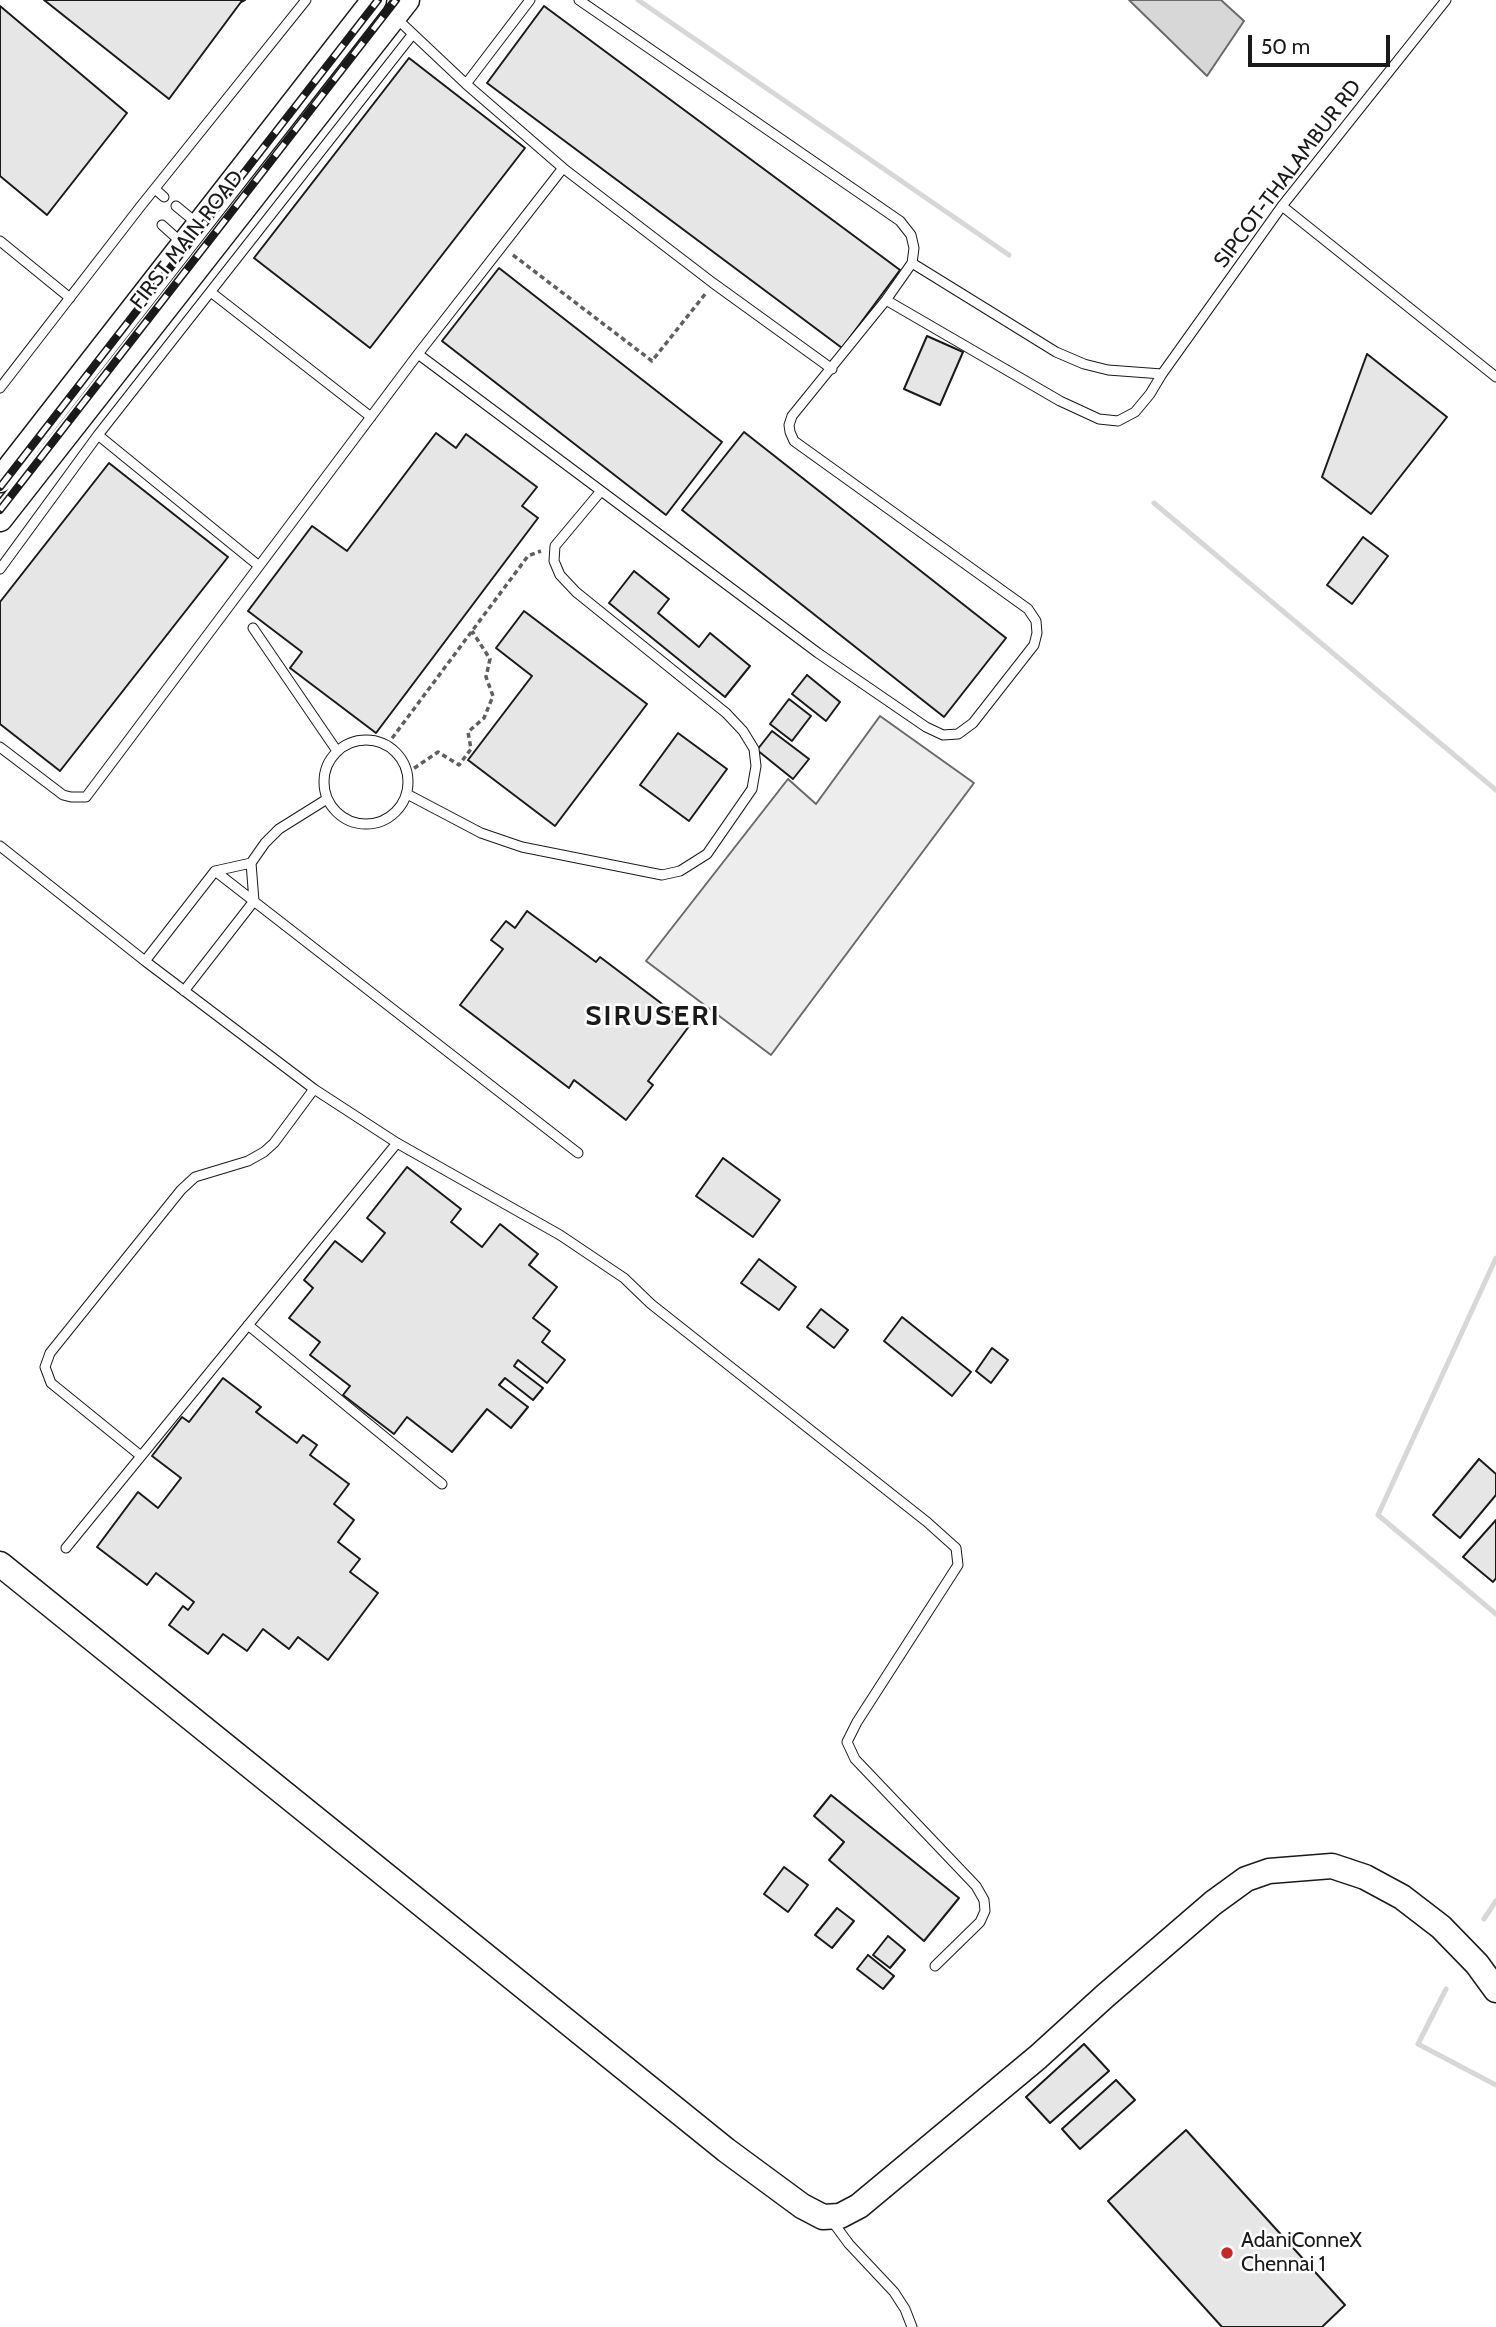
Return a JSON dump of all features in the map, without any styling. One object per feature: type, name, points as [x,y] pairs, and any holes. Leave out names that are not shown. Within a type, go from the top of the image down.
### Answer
[{"type":"street","name":"FIRST MAIN ROAD","points":[[0,480],[374,0]]},
{"type":"street","points":[[0,519],[400,8]]},
{"type":"street","points":[[0,1564],[726,2150],[802,2206],[823,2217],[840,2216],[859,2206],[1038,2057],[1213,1903],[1246,1879],[1269,1871],[1332,1866],[1366,1877],[1402,1897],[1441,1927],[1477,1964],[1496,1990]]},
{"type":"lane","points":[[0,388],[140,206],[306,0]]},
{"type":"lane","points":[[466,84],[530,0]]},
{"type":"lane","points":[[418,354],[818,653],[943,736],[958,734],[973,723],[1034,645],[1036,621],[1028,610],[794,440],[789,425],[792,416],[832,369],[912,263],[914,248],[911,235],[900,221],[579,0]]},
{"type":"lane","name":"SIPCOT-THALAMBUR RD","points":[[886,300],[1060,401],[1099,419],[1118,421],[1135,412],[1282,206],[1446,0]]},
{"type":"lane","points":[[400,8],[412,35],[563,168],[713,283],[832,369]]},
{"type":"lane","points":[[0,569],[98,435],[412,35]]},
{"type":"lane","points":[[0,747],[63,794],[86,797],[418,354],[563,168]]},
{"type":"lane","points":[[155,189],[164,197]]},
{"type":"lane","points":[[140,206],[149,215]]},
{"type":"lane","points":[[176,206],[191,234]]},
{"type":"lane","points":[[1282,206],[1496,377]]},
{"type":"lane","points":[[162,225],[191,234]]},
{"type":"lane","points":[[0,241],[70,298]]},
{"type":"lane","points":[[912,263],[1056,352],[1084,364],[1108,370],[1162,374]]},
{"type":"lane","points":[[212,293],[371,417]]},
{"type":"lane","points":[[98,435],[260,566]]},
{"type":"lane","points":[[407,794],[481,833],[522,847],[662,875],[680,871],[707,854],[752,789],[756,766],[754,749],[743,731],[726,713],[576,592],[561,575],[554,561],[555,546],[601,491]]},
{"type":"lane","points":[[253,628],[337,751]]},
{"type":"lane","points":[[359,740],[373,740],[387,745],[398,754],[407,773],[407,794],[401,806],[379,823],[365,825],[340,816],[324,793],[323,778],[327,765],[337,751],[346,744],[359,740]]},
{"type":"lane","points":[[184,991],[254,901],[251,863],[265,843],[279,829],[327,799]]},
{"type":"lane","points":[[0,846],[145,961],[314,1089],[397,1143],[560,1235],[615,1272],[651,1304],[928,1522],[956,1548],[958,1565],[857,1722],[847,1742],[855,1759],[976,1886],[984,1900],[985,1911],[980,1922],[935,1966]]},
{"type":"lane","points":[[145,961],[215,871],[251,863]]},
{"type":"lane","points":[[215,871],[578,1153]]},
{"type":"lane","points":[[141,1456],[51,1383],[45,1367],[50,1353],[181,1190],[195,1177],[248,1161],[264,1152],[274,1143],[314,1089]]},
{"type":"lane","points":[[66,1548],[397,1143]]},
{"type":"lane","points":[[248,1325],[442,1484]]},
{"type":"lane","points":[[829,2217],[849,2245],[894,2292],[912,2327]]},
{"type":"path","points":[[502,246],[652,361],[713,283]]},
{"type":"path","points":[[387,745],[528,556],[555,546]]},
{"type":"path","points":[[407,773],[438,752],[459,765],[471,749],[468,732],[484,718],[494,696],[486,677],[490,659],[472,631]]},
{"type":"shaded area","points":[[1129,0],[1221,0],[1244,21],[1207,76]]},
{"type":"shaded area","points":[[880,716],[974,783],[771,1055],[646,961],[788,779],[816,804]]},
{"type":"building","points":[[44,0],[245,0],[169,99]]},
{"type":"building","points":[[0,6],[127,113],[47,215],[0,176]]},
{"type":"building","points":[[544,6],[900,270],[842,348],[487,83]]},
{"type":"building","points":[[409,58],[525,148],[370,348],[254,258]]},
{"type":"building","points":[[499,268],[722,442],[666,515],[442,341]]},
{"type":"building","points":[[927,336],[963,352],[940,405],[904,389]]},
{"type":"building","points":[[1367,354],[1447,417],[1371,514],[1322,477]]},
{"type":"building","points":[[744,432],[1006,638],[944,717],[682,510]]},
{"type":"building","points":[[436,433],[456,448],[466,434],[537,487],[522,506],[538,518],[376,733],[290,668],[302,652],[248,611],[312,526],[347,551]]},
{"type":"building","points":[[109,463],[228,557],[60,771],[0,724],[0,602]]},
{"type":"building","points":[[1363,537],[1388,556],[1352,604],[1327,585]]},
{"type":"building","points":[[634,571],[669,599],[658,613],[699,647],[710,633],[750,666],[725,697],[609,603]]},
{"type":"building","points":[[524,611],[647,704],[555,826],[468,760],[532,676],[496,648]]},
{"type":"building","points":[[807,675],[840,702],[826,721],[792,694]]},
{"type":"building","points":[[789,699],[811,716],[792,741],[770,724]]},
{"type":"building","points":[[772,731],[809,759],[793,779],[757,750]]},
{"type":"building","points":[[678,733],[727,769],[689,821],[640,785]]},
{"type":"building","points":[[527,911],[596,962],[600,957],[690,1025],[648,1081],[653,1085],[626,1120],[574,1080],[569,1088],[460,1005],[503,949],[491,940],[506,921],[515,928]]},
{"type":"building","points":[[723,1158],[780,1200],[753,1237],[696,1196]]},
{"type":"building","points":[[407,1167],[461,1209],[451,1222],[482,1247],[500,1224],[538,1254],[529,1265],[557,1287],[533,1318],[550,1331],[542,1342],[565,1360],[547,1383],[518,1360],[514,1366],[543,1388],[533,1400],[505,1378],[499,1385],[528,1407],[511,1428],[487,1409],[452,1452],[407,1417],[394,1434],[343,1395],[350,1386],[310,1355],[320,1342],[289,1318],[313,1288],[304,1280],[335,1241],[362,1262],[385,1233],[367,1218]]},
{"type":"building","points":[[759,1259],[796,1287],[779,1310],[741,1283]]},
{"type":"building","points":[[821,1309],[848,1330],[834,1348],[807,1327]]},
{"type":"building","points":[[902,1317],[971,1372],[952,1396],[884,1341]]},
{"type":"building","points":[[992,1348],[1008,1360],[991,1383],[976,1371]]},
{"type":"building","points":[[223,1378],[261,1407],[256,1412],[297,1443],[303,1435],[317,1445],[310,1455],[349,1484],[334,1504],[354,1520],[338,1542],[360,1559],[350,1572],[378,1593],[328,1660],[298,1637],[289,1649],[263,1629],[247,1651],[223,1634],[208,1654],[169,1625],[183,1606],[188,1610],[194,1602],[156,1573],[147,1585],[97,1547],[138,1492],[158,1508],[181,1478],[152,1456],[182,1417],[189,1422]]},
{"type":"building","points":[[1479,1459],[1496,1474],[1496,1495],[1460,1538],[1433,1515]]},
{"type":"building","points":[[1496,1520],[1496,1578],[1493,1582],[1463,1557]]},
{"type":"building","points":[[831,1795],[959,1898],[924,1941],[829,1860],[844,1842],[814,1816]]},
{"type":"building","points":[[784,1867],[808,1885],[788,1912],[764,1894]]},
{"type":"building","points":[[837,1908],[854,1921],[832,1948],[815,1935]]},
{"type":"building","points":[[888,1936],[905,1950],[890,1968],[873,1955]]},
{"type":"building","points":[[868,1955],[894,1976],[883,1989],[857,1969]]},
{"type":"building","points":[[1084,2044],[1109,2071],[1050,2123],[1026,2097]]},
{"type":"building","points":[[1116,2080],[1135,2100],[1080,2149],[1062,2129]]},
{"type":"building","name":"AdaniConneX Chennai 1","points":[[1186,2130],[1345,2305],[1322,2327],[1222,2327],[1108,2201]]},
{"type":"waterway","points":[[638,0],[1009,255]]},
{"type":"waterway","points":[[1154,503],[1496,790]]},
{"type":"waterway","points":[[1496,1258],[1378,1515],[1496,1614]]},
{"type":"waterway","points":[[1484,1919],[1496,1901]]},
{"type":"waterway","points":[[1446,1989],[1418,2044],[1496,2085]]},
{"type":"railway","points":[[0,487],[378,0]]},
{"type":"railway","points":[[0,510],[396,0]]},
{"type":"place","name":"AdaniConneX Chennai 1","points":[[1227,2253]]},
{"type":"district","name":"SIRUSERI","points":[[653,1017]]}]
